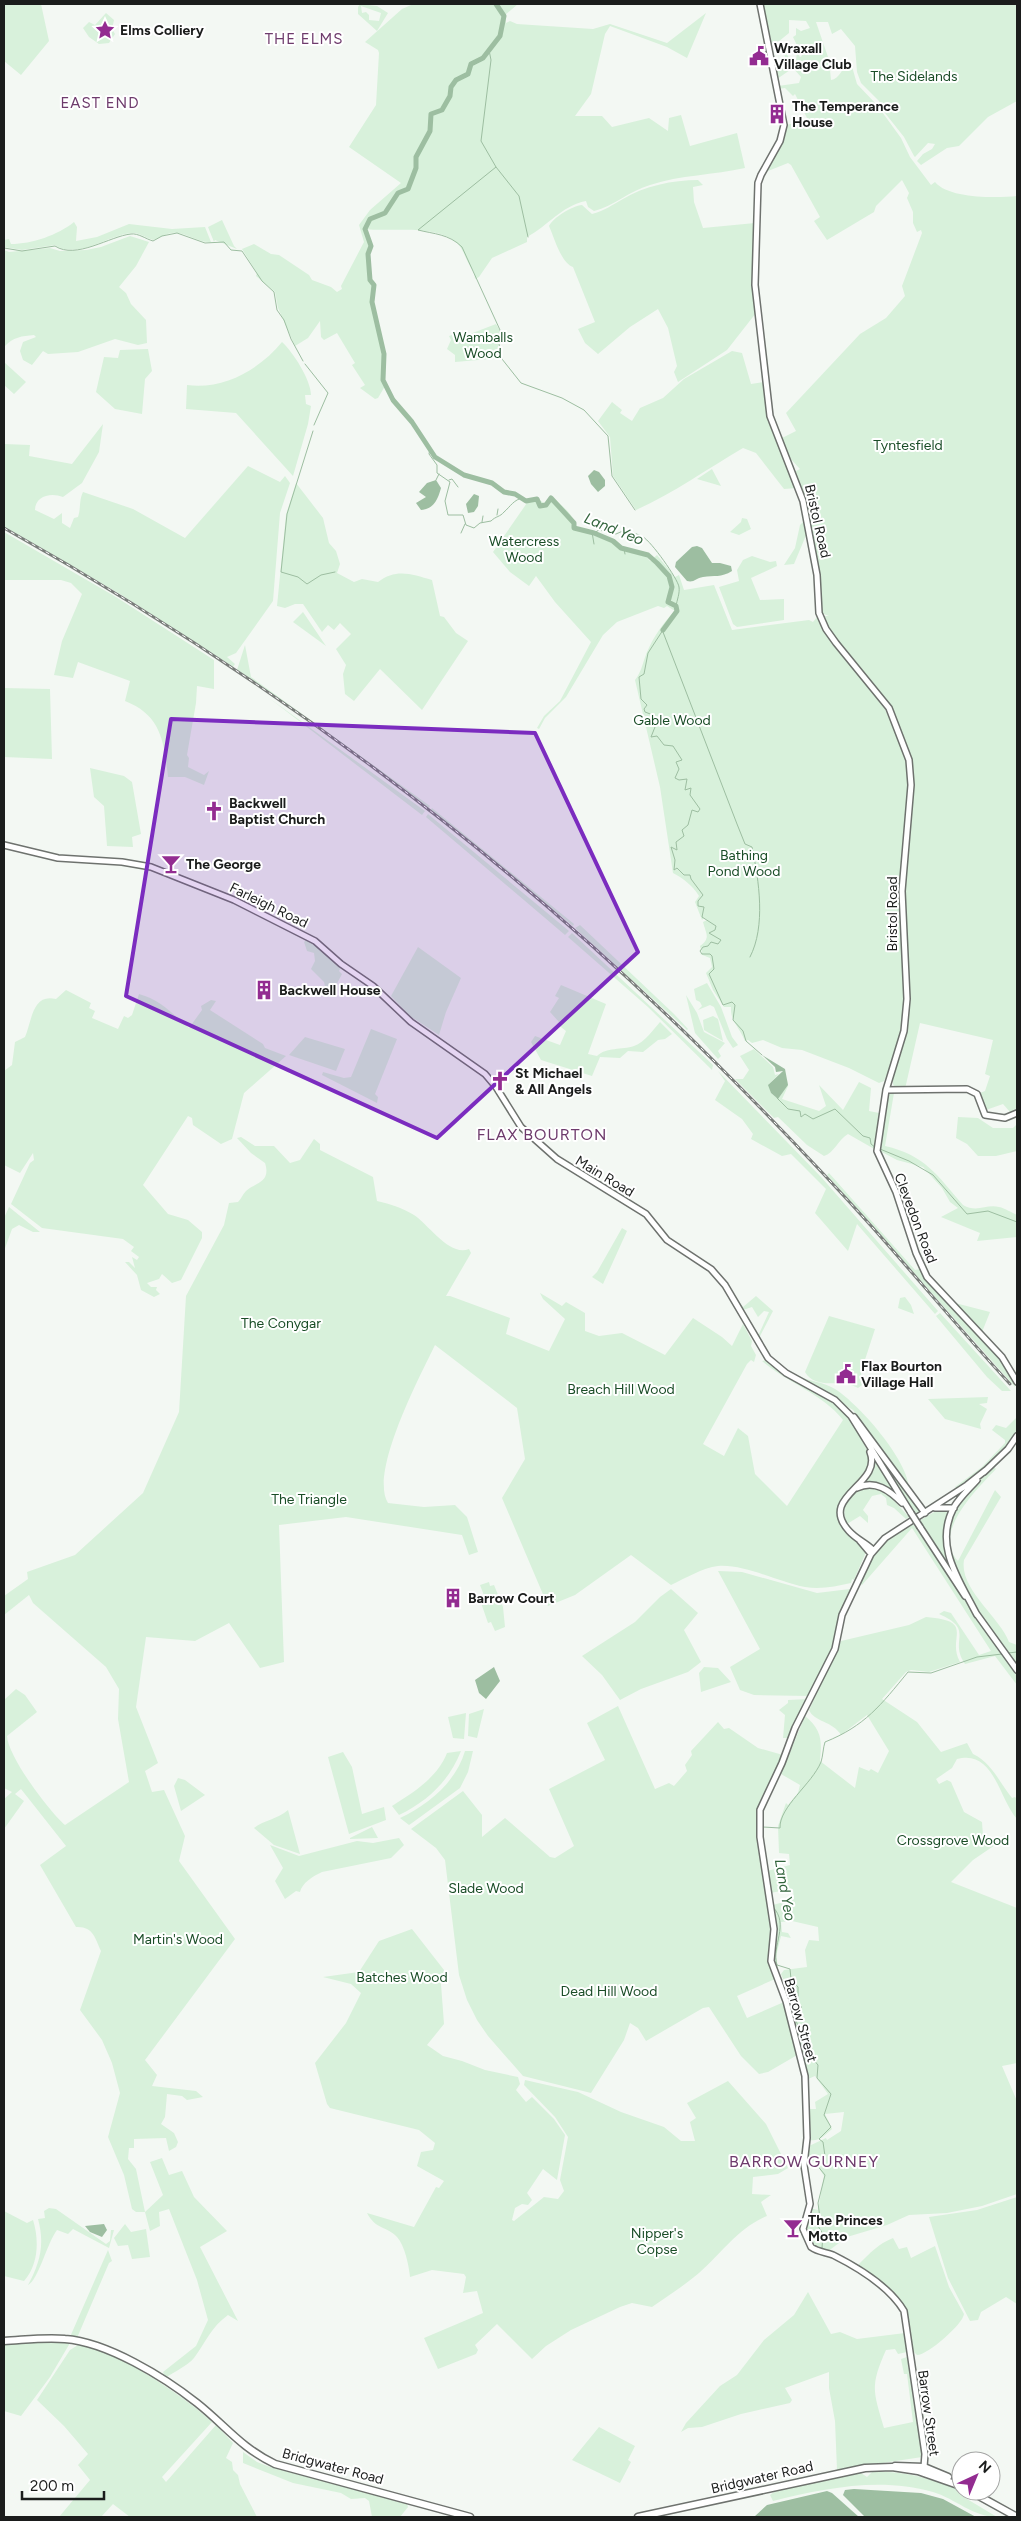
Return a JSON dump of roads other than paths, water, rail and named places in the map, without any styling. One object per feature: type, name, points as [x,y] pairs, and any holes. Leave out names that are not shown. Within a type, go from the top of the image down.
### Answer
[{"type":"highway","name":"Bridgwater Road","points":[[4,2341],[73,2340],[89,2344],[136,2364],[196,2402],[248,2450],[275,2464],[470,2517]]},
{"type":"highway","name":"Bridgwater Road","points":[[638,2517],[852,2470],[894,2468],[897,2465],[940,2473],[951,2480]]},
{"type":"highway","points":[[894,2468],[934,2476]]},
{"type":"highway","points":[[921,2469],[934,2476]]},
{"type":"highway","name":"Bridgwater Road","points":[[934,2476],[951,2482]]},
{"type":"highway","points":[[988,2501],[1017,2517]]},
{"type":"main road","name":"Bristol Road","points":[[760,4],[775,88],[784,121],[780,141],[759,179],[755,246],[755,285],[770,416],[805,508],[817,575],[822,621],[836,644],[889,708],[909,760],[912,785],[902,891],[906,999],[904,1031],[886,1090]]},
{"type":"main road","name":"Farleigh Road","points":[[4,845],[58,858],[136,864],[174,874],[234,900],[305,936],[341,964]]},
{"type":"main road","name":"Main Road","points":[[341,964],[374,986],[420,1028],[486,1074],[521,1127],[557,1159],[646,1214],[666,1240],[711,1270],[725,1285],[763,1350],[773,1362],[786,1373],[843,1407]]},
{"type":"main road","points":[[886,1090],[967,1089],[977,1094],[985,1115],[1005,1118],[1017,1113]]},
{"type":"main road","name":"Clevedon Road","points":[[886,1090],[877,1148],[896,1192],[916,1253],[927,1277],[1002,1357],[1017,1382]]},
{"type":"main road","points":[[843,1407],[977,1615],[1017,1670]]},
{"type":"main road","points":[[843,1407],[862,1426],[925,1513]]},
{"type":"main road","points":[[977,1615],[948,1558],[947,1528],[954,1508],[960,1499],[1008,1449],[1017,1436]]},
{"type":"main road","points":[[866,1440],[873,1458],[872,1469],[867,1477],[849,1492],[842,1505],[843,1520],[848,1531],[868,1546],[872,1552]]},
{"type":"main road","points":[[872,1552],[881,1542],[986,1470]]},
{"type":"main road","points":[[849,1492],[862,1486],[879,1487],[892,1494],[911,1513]]},
{"type":"main road","points":[[939,1503],[956,1495],[960,1499]]},
{"type":"main road","points":[[932,1508],[954,1508]]},
{"type":"main road","points":[[860,1540],[872,1552]]},
{"type":"main road","points":[[868,1546],[881,1542]]},
{"type":"main road","name":"Barrow Street","points":[[872,1552],[842,1615],[835,1649],[795,1728],[782,1763],[762,1803],[759,1827],[774,1930],[772,1965],[786,2002],[806,2076],[807,2138],[804,2164],[810,2204],[803,2223],[803,2232],[811,2247],[832,2255],[869,2276],[891,2295],[904,2311],[925,2454],[921,2469]]},
{"type":"waterway","name":"Land Yeo","points":[[496,4],[504,16],[500,36],[483,58],[471,64],[468,74],[456,80],[451,87],[450,96],[442,110],[431,114],[430,131],[416,157],[416,168],[408,189],[398,193],[385,213],[370,219],[365,229],[371,246],[368,254],[370,280],[374,285],[372,302],[384,354],[383,380],[393,400],[412,422],[435,457],[464,475],[492,483],[504,492],[515,494],[526,501],[537,499],[540,506],[546,505],[551,498],[574,523],[574,528],[594,533],[613,541],[621,548],[648,555],[657,563],[669,576],[672,587],[668,602],[676,606],[677,611],[663,630]]},
{"type":"waterway","points":[[489,50],[491,60],[481,141],[496,167],[418,230],[447,237],[462,247],[500,330],[499,344],[502,359],[521,383],[562,398],[584,410],[608,436],[612,476],[635,510]]},
{"type":"waterway","points":[[496,167],[519,196],[528,237]]},
{"type":"waterway","points":[[4,248],[22,251],[55,246],[63,250],[83,249],[131,234],[153,241],[162,236],[177,233],[205,243],[224,242],[231,250],[242,251],[262,281],[274,292],[277,310],[284,320],[291,339],[303,361]]},
{"type":"waterway","points":[[305,364],[328,393],[314,425]]},
{"type":"waterway","points":[[313,431],[287,514],[281,572],[298,577],[307,584],[321,575],[335,572]]},
{"type":"waterway","points":[[430,448],[429,454],[437,465],[437,473],[450,482],[445,501],[448,515],[463,515],[466,525],[474,528],[480,523],[491,521],[523,498]]},
{"type":"waterway","points":[[436,480],[439,474]]},
{"type":"waterway","points":[[449,480],[452,479],[458,487]]},
{"type":"waterway","points":[[497,515],[498,509]]},
{"type":"waterway","points":[[482,522],[483,516]]},
{"type":"waterway","points":[[461,533],[465,524]]},
{"type":"waterway","points":[[594,533],[599,530],[616,534],[625,530],[647,540],[664,560],[679,587],[676,606]]},
{"type":"waterway","points":[[592,532],[594,544]]},
{"type":"waterway","name":"Land Yeo","points":[[624,549],[625,554]]},
{"type":"waterway","name":"Land Yeo","points":[[663,630],[648,653],[644,674],[639,677],[641,699],[647,705],[644,709],[645,712],[653,715],[655,727],[651,737],[657,736],[664,745],[673,746],[682,760],[676,762],[679,769],[675,778],[679,780],[687,779],[685,790],[691,788],[690,795],[700,809],[698,812],[692,810],[688,825],[682,830],[684,836],[676,842],[677,850],[671,847],[675,860],[674,870],[677,868],[684,875],[690,875],[703,895],[698,901],[698,906],[704,907],[702,917],[716,926],[715,930],[709,933],[721,940],[718,944],[711,942],[700,951],[702,954],[710,954],[712,956],[714,969],[709,974],[723,1005],[732,1002],[735,1005],[733,1020],[743,1031],[746,1041],[762,1055]]},
{"type":"waterway","points":[[663,632],[745,844],[752,847],[759,889],[760,918],[755,945],[750,957]]},
{"type":"waterway","name":"Land Yeo","points":[[777,1098],[788,1109],[800,1111],[801,1117],[805,1114],[813,1119],[835,1109],[863,1136],[870,1138],[871,1144],[876,1148]]},
{"type":"waterway","name":"Land Yeo","points":[[880,1149],[909,1161],[933,1175],[967,1214],[988,1211],[1017,1222]]},
{"type":"waterway","name":"Land Yeo","points":[[1008,1653],[1017,1652]]},
{"type":"waterway","name":"Land Yeo","points":[[763,1838],[763,1827],[780,1828],[781,1820],[790,1804],[817,1770],[821,1762],[825,1742],[862,1722],[889,1695],[908,1672],[931,1673],[977,1657],[1002,1654]]},
{"type":"waterway","name":"Land Yeo","points":[[773,1907],[780,1921],[776,1950],[777,1965],[790,1969],[791,1979],[798,1987],[798,2003],[802,2007],[794,2015],[807,2051],[812,2054],[812,2058],[818,2065],[817,2078],[831,2094],[824,2115],[831,2127],[819,2139],[823,2142],[825,2156],[816,2164],[825,2175],[818,2203],[820,2218],[818,2226],[823,2234],[822,2248]]},
{"type":"railway","points":[[4,528],[194,642],[286,704],[464,838],[549,909],[632,982],[773,1121],[873,1228],[1010,1384]]},
{"type":"place","name":"Elms Colliery","points":[[105,30]]},
{"type":"place","name":"Wraxall Village Club","points":[[759,56]]},
{"type":"place","name":"The Temperance House","points":[[777,114]]},
{"type":"place","name":"Backwell Baptist Church","points":[[214,811]]},
{"type":"place","name":"The George","points":[[171,864]]},
{"type":"place","name":"Backwell House","points":[[264,990]]},
{"type":"place","name":"St Michael & All Angels","points":[[500,1081]]},
{"type":"place","name":"Flax Bourton Village Hall","points":[[846,1374]]},
{"type":"place","name":"Barrow Court","points":[[453,1598]]},
{"type":"place","name":"The Princes Motto","points":[[793,2228]]},
{"type":"district","name":"THE ELMS","points":[[304,39]]},
{"type":"district","name":"EAST END","points":[[100,103]]},
{"type":"district","name":"FLAX BOURTON","points":[[542,1134]]},
{"type":"district","name":"BARROW GURNEY","points":[[804,2161]]},
{"type":"park label","name":"The Sidelands","points":[[914,76]]},
{"type":"park label","name":"Wamballs Wood","points":[[483,346]]},
{"type":"park label","name":"Tyntesfield","points":[[908,445]]},
{"type":"park label","name":"Watercress Wood","points":[[524,550]]},
{"type":"park label","name":"Gable Wood","points":[[672,720]]},
{"type":"park label","name":"Bathing Pond Wood","points":[[744,864]]},
{"type":"park label","name":"The Conygar","points":[[281,1323]]},
{"type":"park label","name":"Breach Hill Wood","points":[[621,1389]]},
{"type":"park label","name":"The Triangle","points":[[309,1499]]},
{"type":"park label","name":"Crossgrove Wood","points":[[953,1840]]},
{"type":"park label","name":"Slade Wood","points":[[486,1888]]},
{"type":"park label","name":"Martin's Wood","points":[[178,1939]]},
{"type":"park label","name":"Batches Wood","points":[[402,1977]]},
{"type":"park label","name":"Dead Hill Wood","points":[[609,1991]]},
{"type":"park label","name":"Nipper's Copse","points":[[657,2242]]}]
